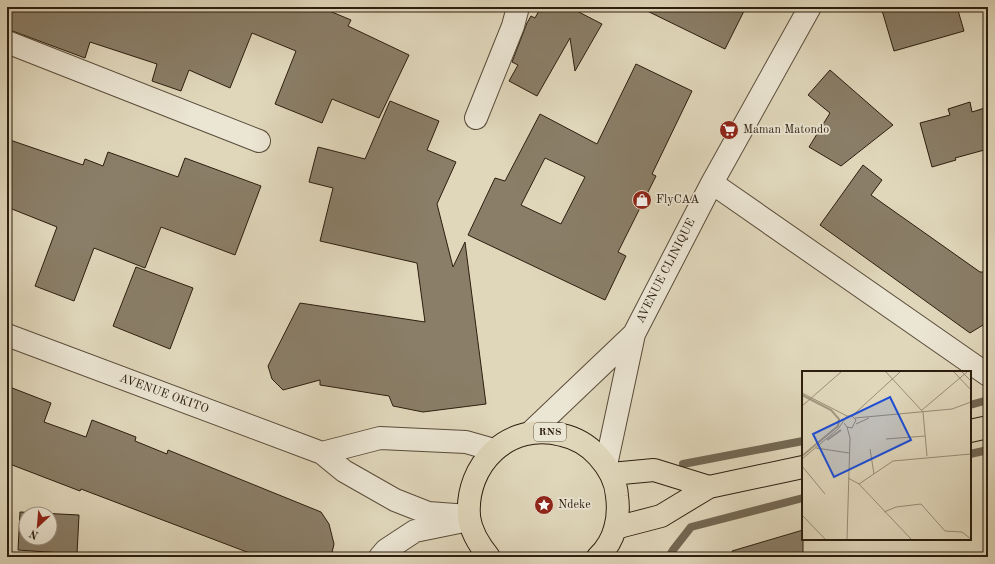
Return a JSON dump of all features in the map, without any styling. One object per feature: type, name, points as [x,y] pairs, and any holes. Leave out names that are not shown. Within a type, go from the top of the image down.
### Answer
[{"type":"main road","points":[[971,431],[988,427]]},
{"type":"main road","name":"RN8","points":[[489,557],[475,535],[470,518],[470,492],[479,469],[494,450],[505,442],[517,436],[530,433],[552,432],[573,437],[592,449],[609,469],[617,492],[619,510],[615,528],[608,545],[598,557]]},
{"type":"main road","points":[[615,528],[661,516],[709,487],[802,466]]},
{"type":"main road","points":[[609,469],[654,470],[709,487]]},
{"type":"street","points":[[476,118],[513,26],[518,7]]},
{"type":"street","name":"AVENUE CLINIQUE","points":[[609,469],[634,334],[712,182],[810,7]]},
{"type":"street","points":[[7,42],[259,141]]},
{"type":"street","points":[[712,182],[988,375]]},
{"type":"street","points":[[530,433],[634,334]]},
{"type":"street","name":"AVENUE OKITO","points":[[7,335],[322,453],[344,471],[395,500],[428,512],[470,518]]},
{"type":"street","points":[[322,453],[380,438],[466,442],[494,450]]},
{"type":"street","points":[[380,557],[386,550],[415,531],[470,518]]},
{"type":"building","points":[[7,7],[320,7],[351,20],[348,26],[409,55],[379,118],[332,99],[322,123],[275,104],[296,51],[252,33],[230,88],[189,70],[181,91],[152,81],[157,64],[90,42],[85,58],[7,29]]},
{"type":"building","points":[[541,7],[569,7],[602,24],[575,71],[570,38],[537,96],[509,81],[518,65],[512,62],[527,23],[531,16],[535,18]]},
{"type":"building","points":[[639,7],[746,7],[725,49]]},
{"type":"building","points":[[881,7],[957,7],[964,31],[894,51]]},
{"type":"building","points":[[636,64],[692,91],[652,174],[656,176],[618,252],[626,256],[605,300],[468,235],[495,178],[505,181],[540,114],[597,144]],"holes":[[[545,158],[585,177],[561,224],[521,205]]]},
{"type":"building","points":[[830,70],[893,125],[841,166],[809,147],[830,113],[808,95]]},
{"type":"building","points":[[390,101],[439,121],[427,150],[456,162],[437,204],[453,267],[465,242],[486,404],[423,412],[393,406],[389,396],[320,385],[320,380],[283,390],[272,379],[268,366],[300,303],[425,322],[417,263],[320,241],[333,188],[309,182],[318,147],[365,159]]},
{"type":"building","points":[[970,102],[972,112],[988,107],[988,149],[955,158],[956,160],[932,167],[920,123],[950,115],[948,109]]},
{"type":"building","points":[[7,139],[83,165],[85,159],[103,166],[108,152],[178,177],[185,158],[261,186],[235,255],[161,227],[145,268],[94,248],[74,301],[35,286],[57,227],[7,207]]},
{"type":"building","points":[[863,165],[882,180],[871,195],[980,272],[988,272],[988,322],[970,333],[820,225]]},
{"type":"building","points":[[136,267],[193,288],[170,349],[113,326]]},
{"type":"building","points":[[7,386],[51,403],[44,422],[86,437],[92,420],[136,437],[135,441],[167,454],[168,450],[321,512],[329,524],[334,544],[331,557],[260,557],[81,489],[80,491],[7,463]]},
{"type":"building","points":[[58,514],[79,515],[77,554],[18,550],[18,546],[58,546]]},
{"type":"building","points":[[802,530],[803,557],[733,557],[732,551]]},
{"type":"waterway","points":[[971,405],[988,400]]},
{"type":"waterway","points":[[683,464],[802,441]]},
{"type":"waterway","points":[[971,454],[988,450]]},
{"type":"waterway","points":[[669,557],[691,527],[802,498]]},
{"type":"place","name":"Maman Matondo","points":[[729,130]]},
{"type":"place","name":"FlyCAA","points":[[642,200]]},
{"type":"place","name":"Ndeke","points":[[544,505]]}]
